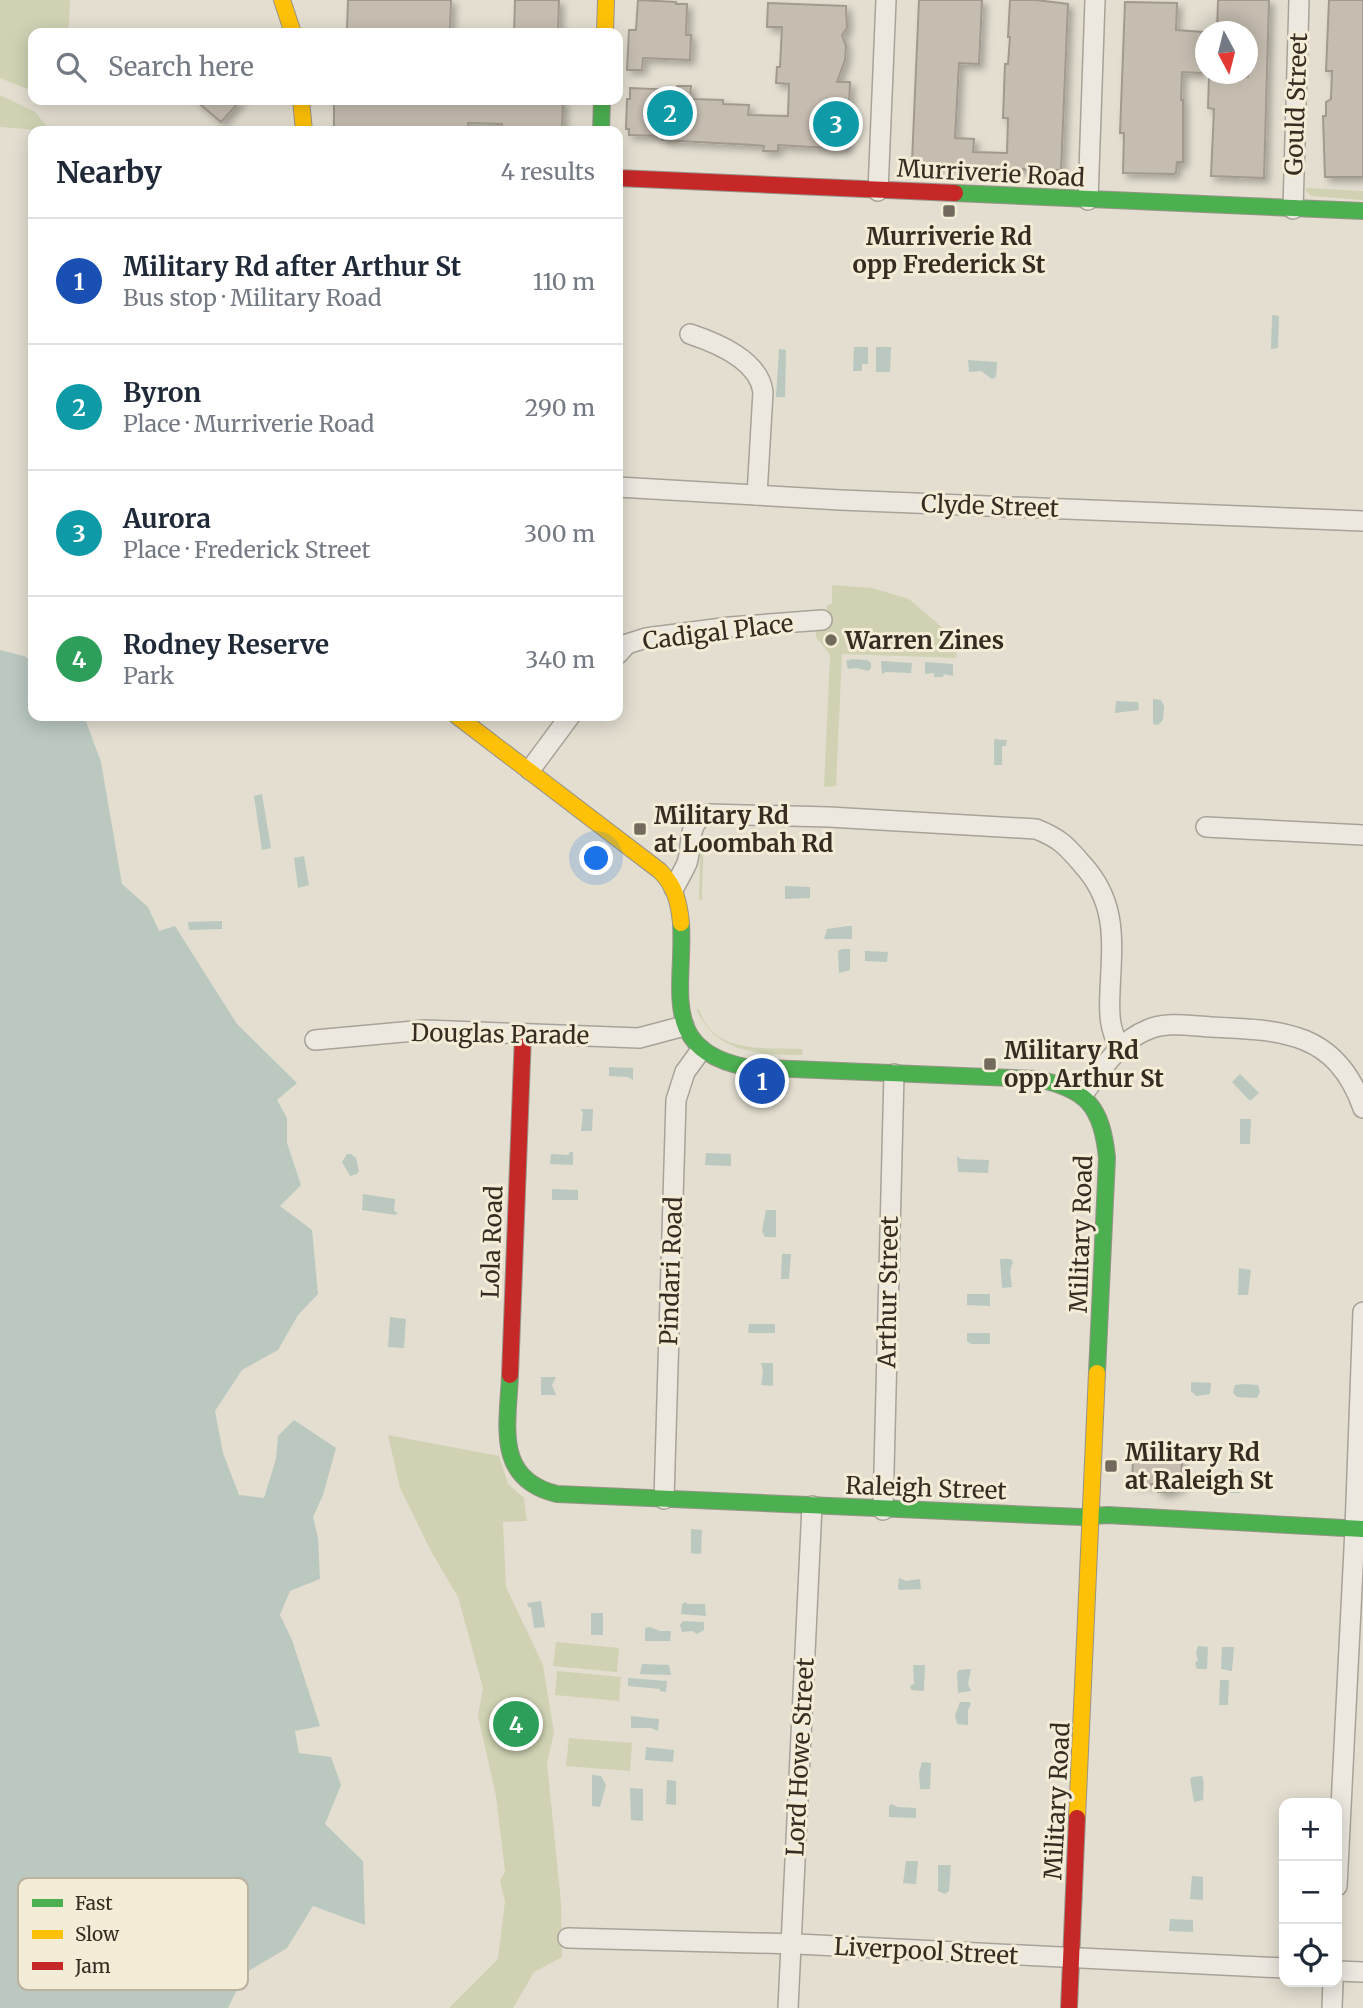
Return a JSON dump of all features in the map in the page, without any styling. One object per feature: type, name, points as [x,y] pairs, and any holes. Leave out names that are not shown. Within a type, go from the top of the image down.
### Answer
[{"type":"street","points":[[282,0],[291,28]]},
{"type":"street","points":[[605,28],[606,0]]},
{"type":"street","points":[[878,191],[886,0]]},
{"type":"street","points":[[1088,200],[1095,0]]},
{"type":"street","name":"Gould Street","points":[[1293,209],[1299,0]]},
{"type":"street","points":[[301,105],[304,126]]},
{"type":"street","points":[[601,126],[602,105]]},
{"type":"street","name":"Murriverie Road","points":[[623,178],[1363,211]]},
{"type":"street","points":[[690,334],[725,350],[756,371],[760,377],[762,392],[757,495]]},
{"type":"street","name":"Clyde Street","points":[[623,487],[1363,521]]},
{"type":"street","name":"Cadigal Place","points":[[623,648],[627,644],[646,638],[730,627],[822,621]]},
{"type":"street","points":[[464,721],[665,876],[674,888],[680,918],[679,999],[684,1026],[701,1050],[726,1065],[1037,1079],[1083,1094],[1120,1048],[1147,1030],[1160,1026],[1258,1029],[1303,1038],[1331,1054],[1357,1090],[1363,1108]]},
{"type":"street","points":[[530,770],[566,721]]},
{"type":"street","points":[[674,888],[687,862],[695,821],[708,814],[829,817],[1036,829],[1056,836],[1088,870],[1101,890],[1110,915],[1110,1027],[1120,1048]]},
{"type":"street","points":[[1206,827],[1363,835]]},
{"type":"street","name":"Douglas Parade","points":[[315,1040],[425,1030],[639,1038],[684,1026]]},
{"type":"street","name":"Lola Road","points":[[509,1452],[523,1034]]},
{"type":"street","name":"Pindari Road","points":[[664,1499],[676,1100],[685,1072],[701,1050]]},
{"type":"street","name":"Arthur Street","points":[[883,1510],[894,1074]]},
{"type":"street","name":"Military Road","points":[[1069,2008],[1107,1158],[1105,1134],[1099,1116],[1083,1094]]},
{"type":"street","points":[[1339,1861],[1359,1529],[1363,1312]]},
{"type":"street","name":"Raleigh Street","points":[[509,1452],[523,1479],[542,1492],[883,1510],[1093,1517],[1107,1515],[1359,1529]]},
{"type":"street","name":"Lord Howe Street","points":[[788,2008],[812,1506]]},
{"type":"street","name":"Liverpool Street","points":[[568,1938],[791,1944],[1279,1968]]},
{"type":"street","points":[[1342,1971],[1363,1972]]},
{"type":"street","points":[[1332,2008],[1333,1987]]},
{"type":"green space","points":[[0,0],[70,0],[68,28],[28,28],[28,89],[0,78]]},
{"type":"green space","points":[[0,95],[35,112],[46,126],[28,126],[28,129],[0,127]]},
{"type":"green space","points":[[1305,190],[1363,191],[1363,200],[1311,196]]},
{"type":"green space","points":[[832,585],[872,588],[909,599],[958,641],[956,658],[842,654],[836,786],[824,787],[830,655],[816,637],[816,631],[825,630],[827,605],[832,604]]},
{"type":"green space","points":[[704,834],[702,899],[699,900],[700,844]]},
{"type":"green space","points":[[699,1009],[706,1024],[728,1041],[756,1048],[802,1049],[802,1055],[740,1049],[715,1035],[705,1024],[697,1010]]},
{"type":"green space","points":[[388,1435],[499,1456],[508,1484],[524,1498],[527,1521],[503,1522],[506,1587],[543,1665],[554,1733],[547,1763],[561,1902],[562,1957],[534,1972],[513,2008],[449,2008],[498,1959],[505,1901],[500,1881],[505,1872],[496,1796],[478,1716],[483,1688],[458,1597],[432,1553],[400,1488]]},
{"type":"green space","points":[[556,1642],[619,1648],[617,1672],[553,1666]]},
{"type":"green space","points":[[557,1671],[621,1677],[619,1701],[555,1695]]},
{"type":"green space","points":[[569,1738],[632,1743],[630,1771],[566,1766]]},
{"type":"shaded area","points":[[1272,315],[1279,316],[1278,348],[1271,349]]},
{"type":"shaded area","points":[[854,347],[868,347],[868,364],[862,364],[862,371],[853,371]]},
{"type":"shaded area","points":[[876,347],[891,347],[890,372],[876,372]]},
{"type":"shaded area","points":[[779,349],[786,350],[785,397],[776,397]]},
{"type":"shaded area","points":[[968,360],[997,362],[996,377],[992,379],[981,371],[969,372]]},
{"type":"shaded area","points":[[0,650],[28,658],[28,721],[86,721],[101,762],[122,884],[148,907],[159,931],[175,926],[237,1024],[297,1083],[277,1100],[287,1118],[287,1143],[301,1185],[280,1206],[312,1230],[318,1294],[298,1315],[278,1350],[242,1370],[215,1411],[223,1453],[239,1495],[264,1498],[276,1459],[278,1436],[294,1420],[336,1448],[323,1495],[313,1517],[318,1538],[320,1579],[290,1591],[280,1615],[292,1640],[320,1726],[295,1731],[299,1753],[331,1757],[341,1785],[325,1824],[363,1861],[365,1925],[313,1906],[287,1948],[248,1971],[248,1878],[18,1878],[18,1990],[237,1990],[228,2008],[0,2008]]},
{"type":"shaded area","points":[[867,660],[871,663],[871,668],[868,671],[848,669],[846,661]]},
{"type":"shaded area","points":[[881,661],[912,663],[911,673],[882,674]]},
{"type":"shaded area","points":[[925,662],[953,664],[953,676],[944,674],[943,677],[934,677],[934,673],[925,674]]},
{"type":"shaded area","points":[[1153,699],[1161,700],[1164,706],[1163,720],[1158,725],[1153,724]]},
{"type":"shaded area","points":[[1116,701],[1138,702],[1139,710],[1115,713]]},
{"type":"shaded area","points":[[994,739],[1007,740],[1006,746],[1002,746],[1002,765],[994,765]]},
{"type":"shaded area","points":[[262,794],[271,848],[262,850],[254,796]]},
{"type":"shaded area","points":[[304,856],[309,885],[298,888],[294,858]]},
{"type":"shaded area","points":[[785,886],[810,887],[810,898],[785,899]]},
{"type":"shaded area","points":[[222,921],[222,929],[189,930],[188,922]]},
{"type":"shaded area","points":[[852,926],[852,939],[824,939],[827,929]]},
{"type":"shaded area","points":[[850,949],[850,970],[839,973],[838,951]]},
{"type":"shaded area","points":[[865,951],[888,952],[887,962],[865,961]]},
{"type":"shaded area","points":[[609,1067],[633,1068],[633,1080],[628,1077],[609,1076]]},
{"type":"shaded area","points":[[1240,1074],[1259,1093],[1250,1101],[1232,1082]]},
{"type":"shaded area","points":[[581,1109],[593,1109],[592,1131],[581,1131]]},
{"type":"shaded area","points":[[1240,1119],[1251,1119],[1250,1144],[1240,1144]]},
{"type":"shaded area","points":[[573,1152],[573,1165],[550,1164],[551,1154],[568,1155]]},
{"type":"shaded area","points":[[706,1153],[731,1154],[731,1166],[705,1165]]},
{"type":"shaded area","points":[[347,1154],[356,1158],[359,1171],[357,1174],[350,1176],[342,1162]]},
{"type":"shaded area","points":[[957,1156],[961,1159],[989,1160],[988,1173],[958,1172]]},
{"type":"shaded area","points":[[552,1189],[578,1190],[578,1200],[552,1200]]},
{"type":"shaded area","points":[[363,1194],[395,1199],[396,1215],[362,1210]]},
{"type":"shaded area","points":[[766,1210],[776,1210],[776,1237],[765,1237],[762,1231]]},
{"type":"shaded area","points":[[782,1254],[791,1254],[789,1279],[781,1279]]},
{"type":"shaded area","points":[[1000,1259],[1011,1259],[1013,1262],[1010,1271],[1012,1287],[1002,1288]]},
{"type":"shaded area","points":[[1239,1268],[1251,1270],[1248,1295],[1238,1295]]},
{"type":"shaded area","points":[[967,1294],[990,1294],[990,1306],[967,1305]]},
{"type":"shaded area","points":[[390,1317],[406,1319],[404,1348],[388,1347]]},
{"type":"shaded area","points":[[749,1324],[775,1324],[775,1333],[748,1333]]},
{"type":"shaded area","points":[[967,1333],[990,1333],[990,1344],[971,1344],[967,1341]]},
{"type":"shaded area","points":[[761,1363],[773,1363],[773,1386],[761,1385]]},
{"type":"shaded area","points":[[541,1377],[556,1377],[552,1385],[556,1395],[541,1395]]},
{"type":"shaded area","points":[[1191,1382],[1211,1383],[1210,1394],[1196,1396],[1191,1391]]},
{"type":"shaded area","points":[[1235,1385],[1258,1385],[1260,1392],[1257,1398],[1237,1397],[1233,1393]]},
{"type":"shaded area","points":[[1230,1470],[1242,1471],[1240,1493],[1230,1493]]},
{"type":"shaded area","points":[[691,1529],[702,1530],[701,1554],[691,1553]]},
{"type":"shaded area","points":[[899,1578],[906,1581],[920,1579],[921,1589],[899,1590]]},
{"type":"shaded area","points":[[541,1601],[545,1627],[534,1628],[531,1607],[528,1607],[527,1603]]},
{"type":"shaded area","points":[[682,1604],[705,1604],[706,1616],[681,1614]]},
{"type":"shaded area","points":[[591,1613],[603,1613],[603,1635],[591,1635]]},
{"type":"shaded area","points":[[683,1621],[704,1622],[704,1630],[697,1634],[692,1631],[682,1632],[680,1625]]},
{"type":"shaded area","points":[[645,1628],[671,1631],[670,1641],[645,1641]]},
{"type":"shaded area","points":[[1198,1646],[1208,1647],[1207,1669],[1197,1669],[1195,1663],[1198,1660]]},
{"type":"shaded area","points":[[1222,1647],[1234,1647],[1232,1671],[1221,1669]]},
{"type":"shaded area","points":[[642,1664],[669,1665],[671,1675],[640,1674]]},
{"type":"shaded area","points":[[913,1665],[925,1665],[924,1691],[911,1690],[910,1686],[914,1684]]},
{"type":"shaded area","points":[[971,1669],[968,1684],[971,1691],[958,1693],[957,1673],[959,1670]]},
{"type":"shaded area","points":[[628,1678],[667,1681],[666,1692],[628,1686]]},
{"type":"shaded area","points":[[1220,1680],[1229,1680],[1228,1705],[1219,1705]]},
{"type":"shaded area","points":[[960,1702],[971,1704],[968,1710],[968,1725],[957,1724],[955,1715]]},
{"type":"shaded area","points":[[631,1716],[659,1719],[658,1731],[651,1728],[631,1728]]},
{"type":"shaded area","points":[[646,1747],[674,1750],[673,1762],[645,1760]]},
{"type":"shaded area","points":[[922,1762],[931,1763],[930,1789],[920,1789],[919,1773]]},
{"type":"shaded area","points":[[592,1775],[601,1776],[606,1785],[600,1807],[592,1806]]},
{"type":"shaded area","points":[[1202,1776],[1203,1800],[1194,1802],[1190,1779]]},
{"type":"shaded area","points":[[667,1780],[676,1781],[676,1805],[666,1804]]},
{"type":"shaded area","points":[[630,1788],[643,1789],[643,1821],[631,1820]]},
{"type":"shaded area","points":[[892,1804],[897,1807],[916,1808],[916,1818],[889,1817],[889,1806]]},
{"type":"shaded area","points":[[906,1861],[918,1861],[916,1884],[903,1883]]},
{"type":"shaded area","points":[[938,1865],[951,1865],[949,1891],[945,1894],[938,1891]]},
{"type":"shaded area","points":[[1192,1876],[1203,1877],[1203,1900],[1190,1899]]},
{"type":"shaded area","points":[[1170,1919],[1193,1920],[1193,1932],[1169,1931]]},
{"type":"building","points":[[348,0],[451,0],[450,28],[347,28]]},
{"type":"building","points":[[515,0],[559,0],[558,28],[514,28]]},
{"type":"building","points":[[638,0],[687,4],[686,35],[691,35],[690,60],[643,58],[642,70],[627,70],[629,30],[636,30]]},
{"type":"building","points":[[919,0],[982,0],[979,64],[959,63],[955,138],[974,139],[973,152],[1007,153],[1008,118],[1003,118],[1005,64],[1008,64],[1010,37],[1010,0],[1068,4],[1061,170],[928,166],[912,162]]},
{"type":"building","points":[[1218,0],[1269,0],[1264,178],[1211,176],[1214,109],[1208,108],[1209,84],[1258,84],[1258,21],[1217,21]]},
{"type":"building","points":[[1329,0],[1363,0],[1363,177],[1325,177],[1323,116],[1326,116],[1326,102],[1331,99],[1332,71],[1326,71]]},
{"type":"building","points":[[1125,2],[1177,3],[1176,30],[1195,31],[1195,73],[1182,72],[1183,162],[1177,162],[1174,174],[1123,173],[1124,133],[1120,133]]},
{"type":"building","points":[[768,3],[846,6],[847,28],[842,35],[846,46],[845,60],[837,82],[850,82],[847,149],[778,145],[778,151],[763,151],[764,146],[662,140],[663,136],[629,135],[629,129],[626,129],[630,88],[677,90],[677,86],[691,86],[690,99],[723,100],[723,104],[749,105],[748,115],[788,116],[789,84],[776,83],[777,67],[780,67],[782,27],[767,27]]},
{"type":"building","points":[[201,105],[236,105],[221,122]]},
{"type":"building","points":[[334,105],[563,105],[562,126],[468,123],[468,126],[334,126]]},
{"type":"building","points":[[1133,1457],[1182,1459],[1181,1488],[1172,1488],[1172,1492],[1158,1492],[1158,1484],[1132,1484]]},
{"type":"traffic: fast","points":[[601,126],[602,105]]},
{"type":"traffic: fast","points":[[955,193],[1363,211]]},
{"type":"traffic: fast","points":[[681,923],[682,1013],[688,1031],[699,1046],[718,1059],[746,1067],[1037,1079],[1068,1088],[1089,1103],[1101,1126],[1107,1158],[1097,1373]]},
{"type":"traffic: fast","points":[[510,1375],[507,1431],[514,1463],[523,1476],[537,1487],[557,1494],[1081,1517],[1107,1515],[1363,1529]]},
{"type":"traffic: slow","points":[[282,0],[291,28]]},
{"type":"traffic: slow","points":[[605,28],[606,0]]},
{"type":"traffic: slow","points":[[301,105],[304,126]]},
{"type":"traffic: slow","points":[[464,721],[660,871],[675,895],[681,923]]},
{"type":"traffic: slow","points":[[1077,1818],[1097,1373]]},
{"type":"traffic: jam","points":[[623,178],[955,193]]},
{"type":"traffic: jam","points":[[510,1375],[523,1034]]},
{"type":"traffic: jam","points":[[1069,2008],[1077,1818]]},
{"type":"place","name":"Byron","points":[[670,113]]},
{"type":"place","name":"Aurora","points":[[836,124]]},
{"type":"place","name":"Murriverie Rd opp Frederick St","points":[[949,211]]},
{"type":"place","name":"Warren Zines","points":[[831,640]]},
{"type":"place","name":"Military Rd at Loombah Rd","points":[[640,829]]},
{"type":"place","name":"Military Rd opp Arthur St","points":[[990,1064]]},
{"type":"place","name":"Military Rd after Arthur St","points":[[762,1081]]},
{"type":"place","name":"Military Rd at Raleigh St","points":[[1111,1466]]},
{"type":"place","name":"Rodney Reserve","points":[[516,1724]]}]
